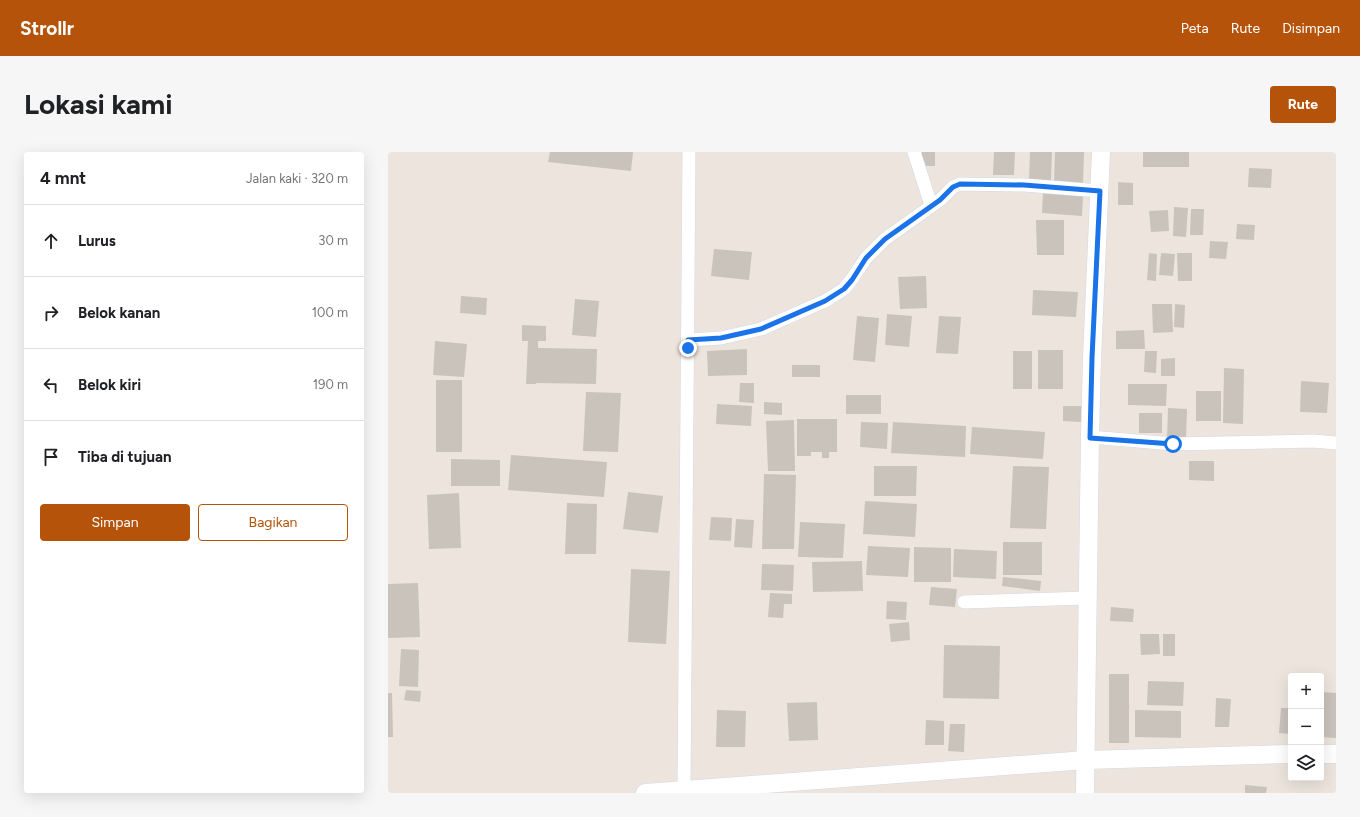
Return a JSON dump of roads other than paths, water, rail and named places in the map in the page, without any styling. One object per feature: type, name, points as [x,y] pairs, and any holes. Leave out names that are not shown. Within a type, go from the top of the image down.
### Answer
[{"type":"street","points":[[684,790],[689,152]]},
{"type":"street","points":[[914,152],[931,205]]},
{"type":"street","points":[[1085,793],[1092,350],[1101,152]]},
{"type":"street","points":[[688,340],[721,338],[761,329],[825,301],[844,289],[852,280],[866,258],[885,239],[940,200],[953,187],[960,184],[1024,185],[1100,191]]},
{"type":"street","points":[[1090,438],[1173,444],[1313,441],[1336,443]]},
{"type":"street","points":[[964,602],[1087,598]]},
{"type":"street","points":[[645,793],[1086,760],[1288,754]]},
{"type":"street","points":[[1324,754],[1336,754]]}]
